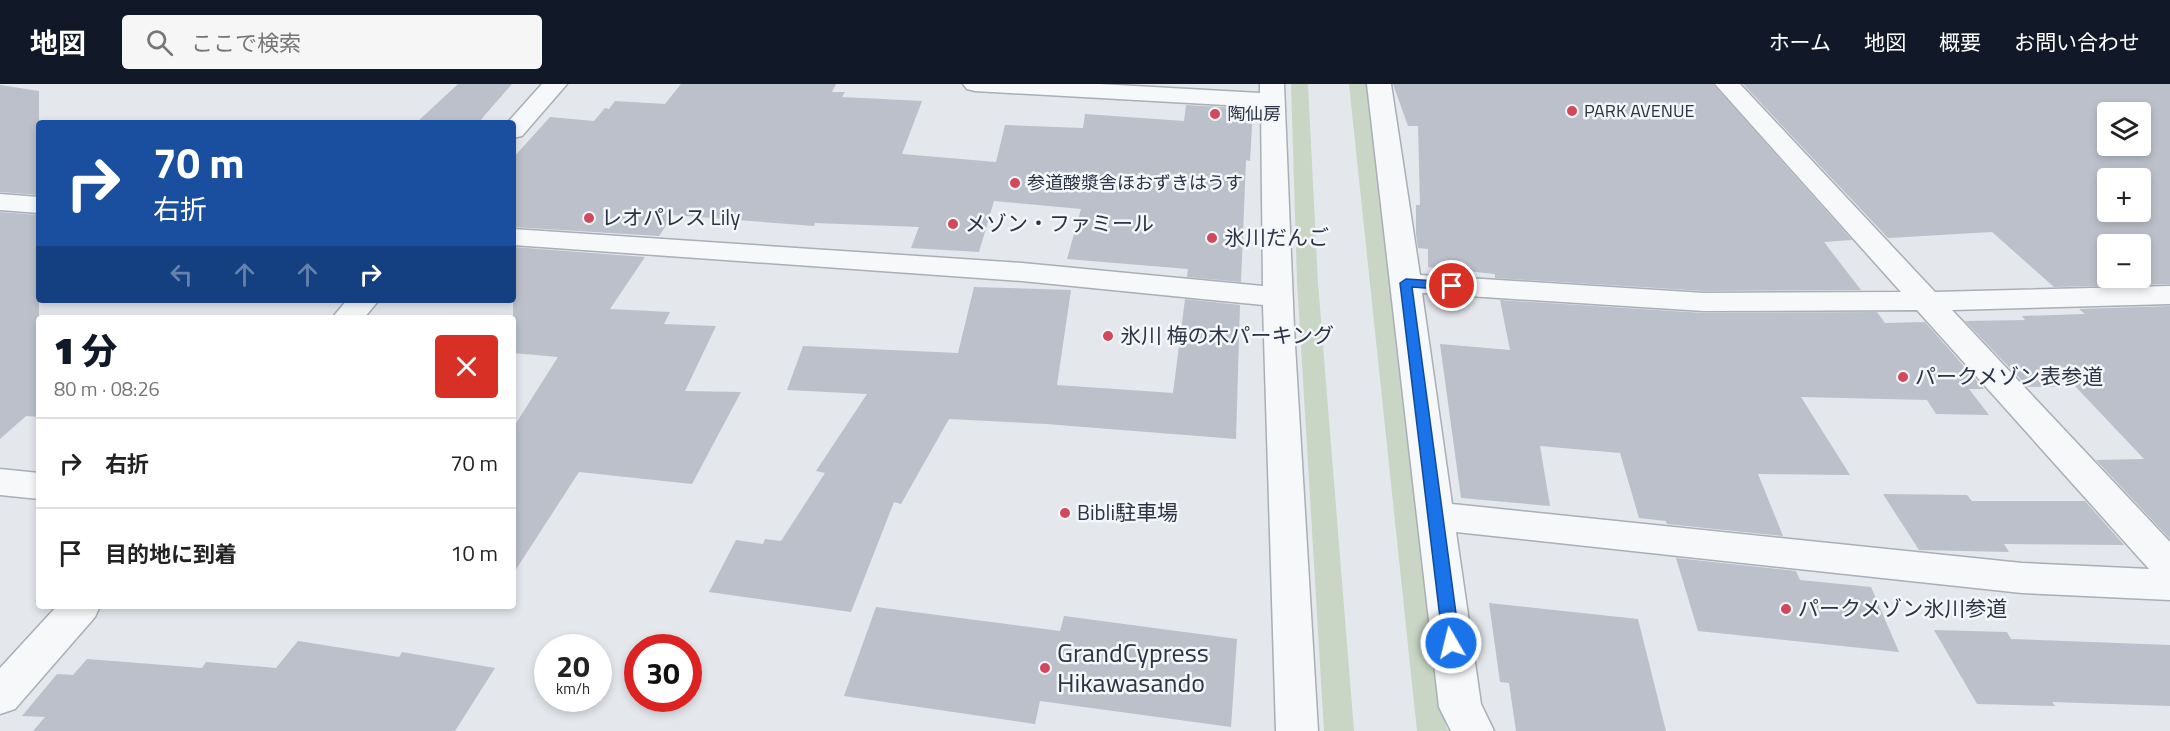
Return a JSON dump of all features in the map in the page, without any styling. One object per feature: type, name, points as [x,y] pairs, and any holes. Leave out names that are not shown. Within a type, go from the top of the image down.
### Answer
[{"type":"street","points":[[516,128],[555,84]]},
{"type":"street","points":[[975,84],[1273,93],[1278,297],[1296,731]]},
{"type":"street","points":[[1379,84],[1460,707],[1473,731]]},
{"type":"street","points":[[1727,84],[2170,567]]},
{"type":"street","points":[[0,202],[36,205]]},
{"type":"street","points":[[516,237],[1022,272],[1278,297]]},
{"type":"street","points":[[1406,283],[1704,302],[1928,301],[2170,295]]},
{"type":"street","points":[[350,315],[361,303]]},
{"type":"street","points":[[0,482],[36,486]]},
{"type":"street","points":[[1434,516],[2022,578],[2170,585]]},
{"type":"street","points":[[0,696],[78,609]]},
{"type":"green space","points":[[1291,84],[1308,84],[1318,283],[1354,731],[1324,731],[1297,280]]},
{"type":"green space","points":[[1349,84],[1369,84],[1446,727],[1449,731],[1417,731]]},
{"type":"building","points":[[458,84],[512,84],[481,120],[419,120]]},
{"type":"building","points":[[681,84],[836,84],[832,92],[845,92],[842,97],[922,101],[902,154],[996,162],[1005,125],[1083,128],[1085,114],[1184,121],[1186,105],[1253,109],[1250,161],[1246,160],[1241,282],[1187,277],[1188,269],[1067,259],[1081,209],[994,201],[979,252],[911,248],[919,227],[815,223],[814,226],[673,215],[659,236],[516,227],[516,155],[550,117],[594,121],[605,108],[609,109],[615,101],[665,104]]},
{"type":"building","points":[[1393,84],[1713,84],[1852,240],[1824,242],[1861,290],[1704,291],[1495,278],[1495,274],[1428,267],[1428,249],[1418,248],[1416,234],[1416,205],[1420,205],[1418,126],[1408,126]]},
{"type":"building","points":[[1743,84],[2170,84],[2170,284],[2151,284],[2151,234],[2097,234],[2097,286],[2054,287],[1992,232],[1888,238]]},
{"type":"building","points":[[0,85],[39,91],[39,120],[36,120],[36,195],[0,192]]},
{"type":"building","points":[[0,212],[36,215],[36,303],[39,303],[39,315],[36,315],[36,417],[26,416],[0,439]]},
{"type":"building","points":[[516,247],[645,257],[610,309],[670,312],[664,324],[716,326],[685,391],[741,392],[692,484],[579,472],[516,569],[516,423],[558,357],[516,353],[516,315],[513,315],[513,303],[516,303]]},
{"type":"building","points":[[974,287],[1071,290],[1057,385],[1173,393],[1185,299],[1240,305],[1236,439],[949,419],[901,504],[894,502],[851,612],[709,592],[736,540],[763,544],[765,539],[781,541],[825,473],[816,471],[867,394],[787,390],[803,346],[958,353]]},
{"type":"building","points":[[1500,300],[1704,313],[1877,312],[1885,323],[1925,322],[1984,389],[1969,389],[1989,415],[1936,414],[1927,400],[1801,397],[1850,475],[1758,474],[1783,536],[1667,524],[1666,521],[1639,518],[1620,453],[1540,446],[1550,506],[1461,498],[1440,344],[1510,350]]},
{"type":"building","points":[[2170,306],[2170,539],[2096,460],[2144,459],[2075,386],[2028,387],[1965,321],[2025,320],[2022,316],[2085,314],[2079,309]]},
{"type":"building","points":[[1883,494],[1967,495],[1972,501],[2085,501],[2124,545],[2004,544],[2009,552],[1919,550]]},
{"type":"building","name":"パークメゾン氷川参道","points":[[1676,558],[1796,571],[1800,580],[1871,587],[1899,652],[1698,631]]},
{"type":"building","points":[[1489,603],[1638,619],[1666,731],[1516,731],[1509,683],[1500,682]]},
{"type":"building","name":"GrandCypress Hikawasando","points":[[876,607],[1060,631],[1064,616],[1237,639],[1231,727],[1040,701],[1035,724],[844,696]]},
{"type":"building","points":[[1934,630],[2007,632],[2011,639],[2170,645],[2170,706],[2052,702],[2055,706],[1977,704]]},
{"type":"building","points":[[298,641],[399,657],[402,652],[495,668],[455,731],[33,731],[45,717],[22,716],[57,674],[73,675],[87,659],[202,668],[206,662],[276,668]]},
{"type":"place","name":"PARK AVENUE","points":[[1572,111]]},
{"type":"place","name":"陶仙房","points":[[1215,114]]},
{"type":"place","name":"参道酸漿舎ほおずきはうす","points":[[1015,183]]},
{"type":"place","name":"レオパレス Lily","points":[[589,218]]},
{"type":"place","name":"メゾン・ファミール","points":[[953,224]]},
{"type":"place","name":"氷川だんご","points":[[1212,238]]},
{"type":"place","name":"氷川 梅の木パーキング","points":[[1108,336]]},
{"type":"place","name":"パークメゾン表参道","points":[[1903,377]]},
{"type":"place","name":"Bibli駐車場","points":[[1065,513]]},
{"type":"place","name":"パークメゾン氷川参道","points":[[1786,609]]},
{"type":"place","name":"GrandCypress Hikawasando","points":[[1045,668]]},
{"type":"route","points":[[1451,643],[1406,283],[1452,286]]}]
